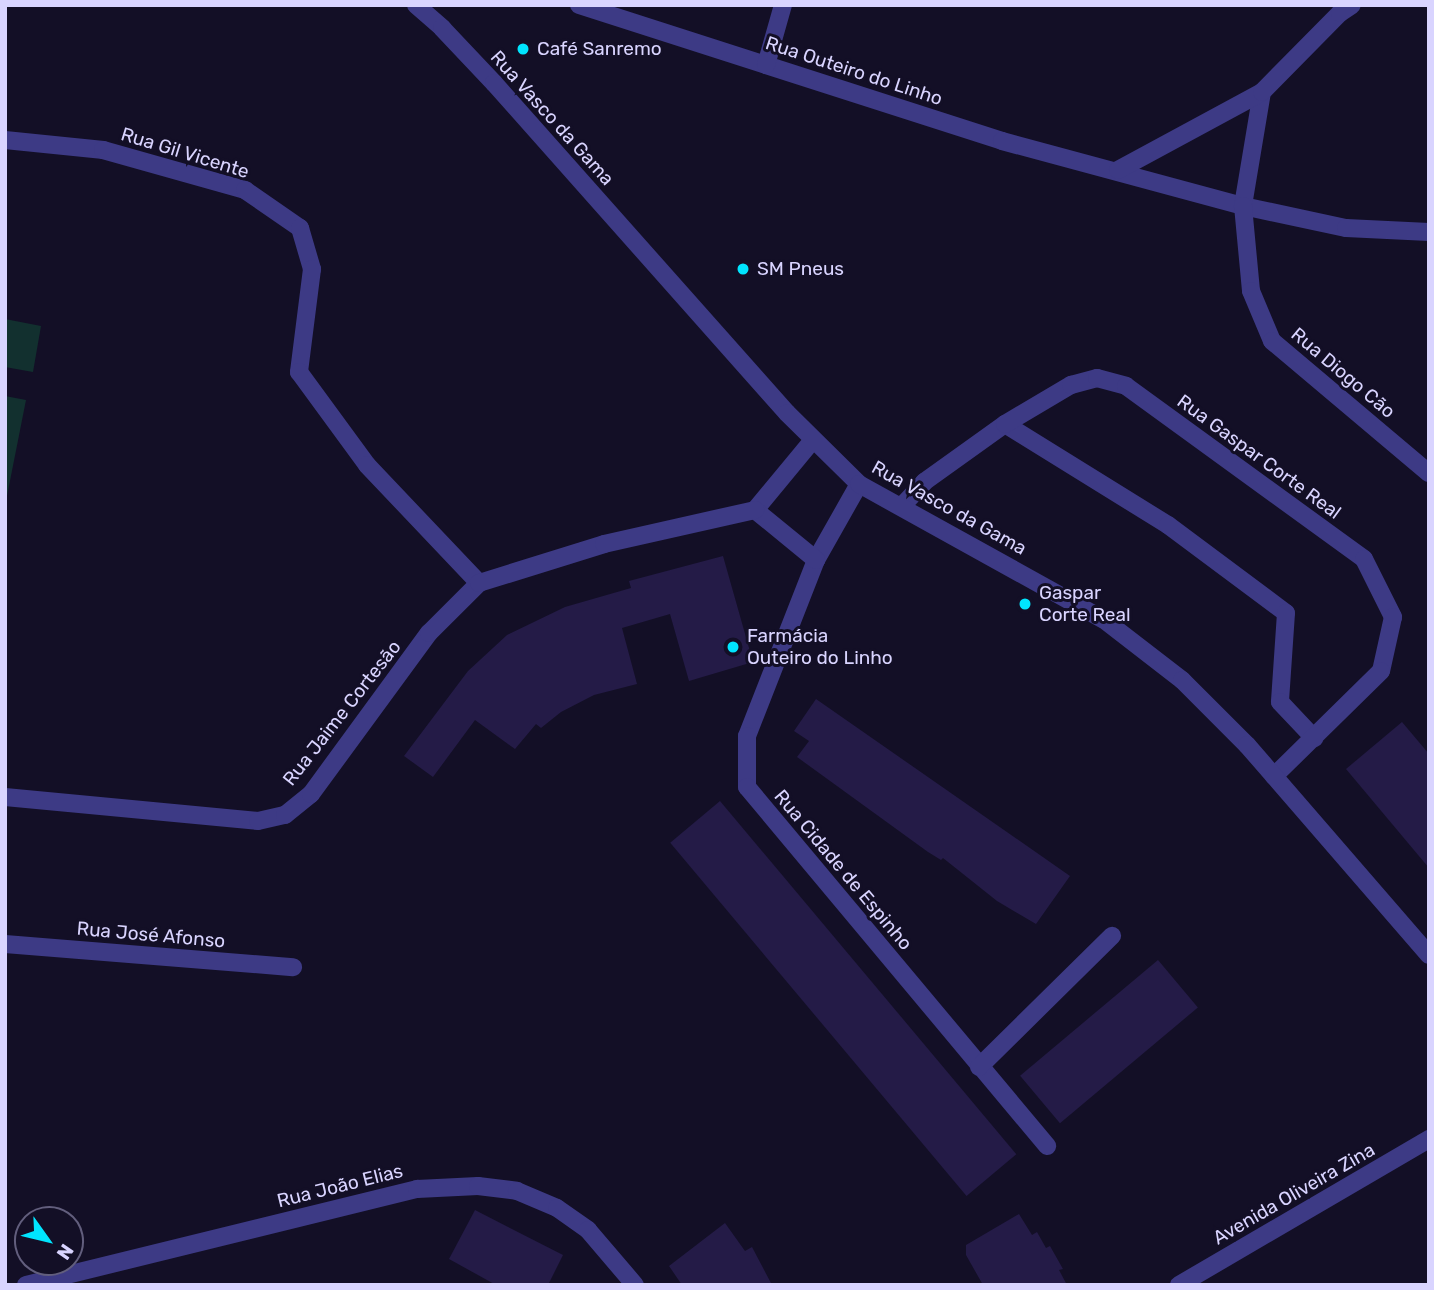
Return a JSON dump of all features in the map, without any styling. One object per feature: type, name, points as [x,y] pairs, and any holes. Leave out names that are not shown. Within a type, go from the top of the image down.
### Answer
[{"type":"street","name":"Rua Vasco da Gama","points":[[416,5],[442,28],[494,83],[813,440],[859,484],[1103,619],[1143,647],[1210,704],[1429,955]]},
{"type":"street","name":"Rua Outeiro do Linho","points":[[579,5],[1002,141],[1243,205],[1346,228],[1429,232]]},
{"type":"street","points":[[766,65],[783,5]]},
{"type":"street","points":[[1118,170],[1262,92],[1341,8]]},
{"type":"street","name":"Rua Diogo Cão","points":[[1262,92],[1243,205],[1251,291],[1272,341],[1429,474]]},
{"type":"street","name":"Rua Gil Vicente","points":[[5,141],[103,150],[245,190],[300,228],[312,269],[299,372],[367,465],[479,583]]},
{"type":"street","name":"Rua Gaspar Corte Real","points":[[902,506],[924,482],[1005,424],[1071,385],[1097,378],[1126,386],[1364,559],[1393,617],[1381,671],[1274,776]]},
{"type":"street","points":[[1005,424],[1168,525],[1286,613],[1280,702],[1314,738]]},
{"type":"street","points":[[479,583],[604,544],[755,510],[813,440]]},
{"type":"street","name":"Rua Cidade de Espinho","points":[[859,484],[816,560],[747,736],[747,787],[979,1068],[1047,1146]]},
{"type":"street","points":[[755,510],[816,560]]},
{"type":"street","name":"Rua Jaime Cortesão","points":[[5,797],[258,821],[285,815],[311,794],[429,633],[479,583]]},
{"type":"street","points":[[979,1068],[1112,936]]},
{"type":"street","name":"Rua José Afonso","points":[[5,944],[293,967]]},
{"type":"street","name":"Avenida Oliveira Zina","points":[[1179,1285],[1428,1139]]},
{"type":"street","name":"Rua João Elias","points":[[26,1285],[417,1189],[478,1186],[517,1191],[557,1208],[588,1230],[635,1285]]},
{"type":"green space","points":[[5,319],[41,326],[33,372],[5,367]]},
{"type":"green space","points":[[5,396],[26,400],[5,506]]},
{"type":"building","points":[[723,556],[753,662],[689,681],[670,614],[622,628],[637,684],[594,695],[561,712],[541,728],[536,724],[515,749],[475,720],[433,777],[404,756],[468,671],[507,635],[565,607],[631,588],[629,581]]},
{"type":"building","points":[[816,699],[1070,876],[1036,924],[997,901],[943,858],[941,860],[928,852],[797,757],[809,741],[794,731]]},
{"type":"building","points":[[1402,722],[1429,754],[1429,868],[1346,769]]},
{"type":"building","points":[[720,801],[1016,1154],[967,1196],[670,843]]},
{"type":"building","points":[[1158,960],[1198,1007],[1060,1123],[1020,1076]]},
{"type":"building","points":[[475,1210],[563,1255],[548,1285],[496,1285],[449,1259]]},
{"type":"building","points":[[1019,1214],[1032,1235],[1037,1232],[1046,1248],[1050,1246],[1063,1269],[1059,1270],[1067,1285],[983,1285],[966,1255],[966,1245]]},
{"type":"building","points":[[725,1223],[745,1251],[752,1247],[772,1285],[682,1285],[669,1266]]},
{"type":"place","name":"Café Sanremo","points":[[523,49]]},
{"type":"place","name":"SM Pneus","points":[[743,269]]},
{"type":"place","name":"Gaspar Corte Real","points":[[1025,604]]},
{"type":"place","name":"Farmácia Outeiro do Linho","points":[[733,647]]}]
